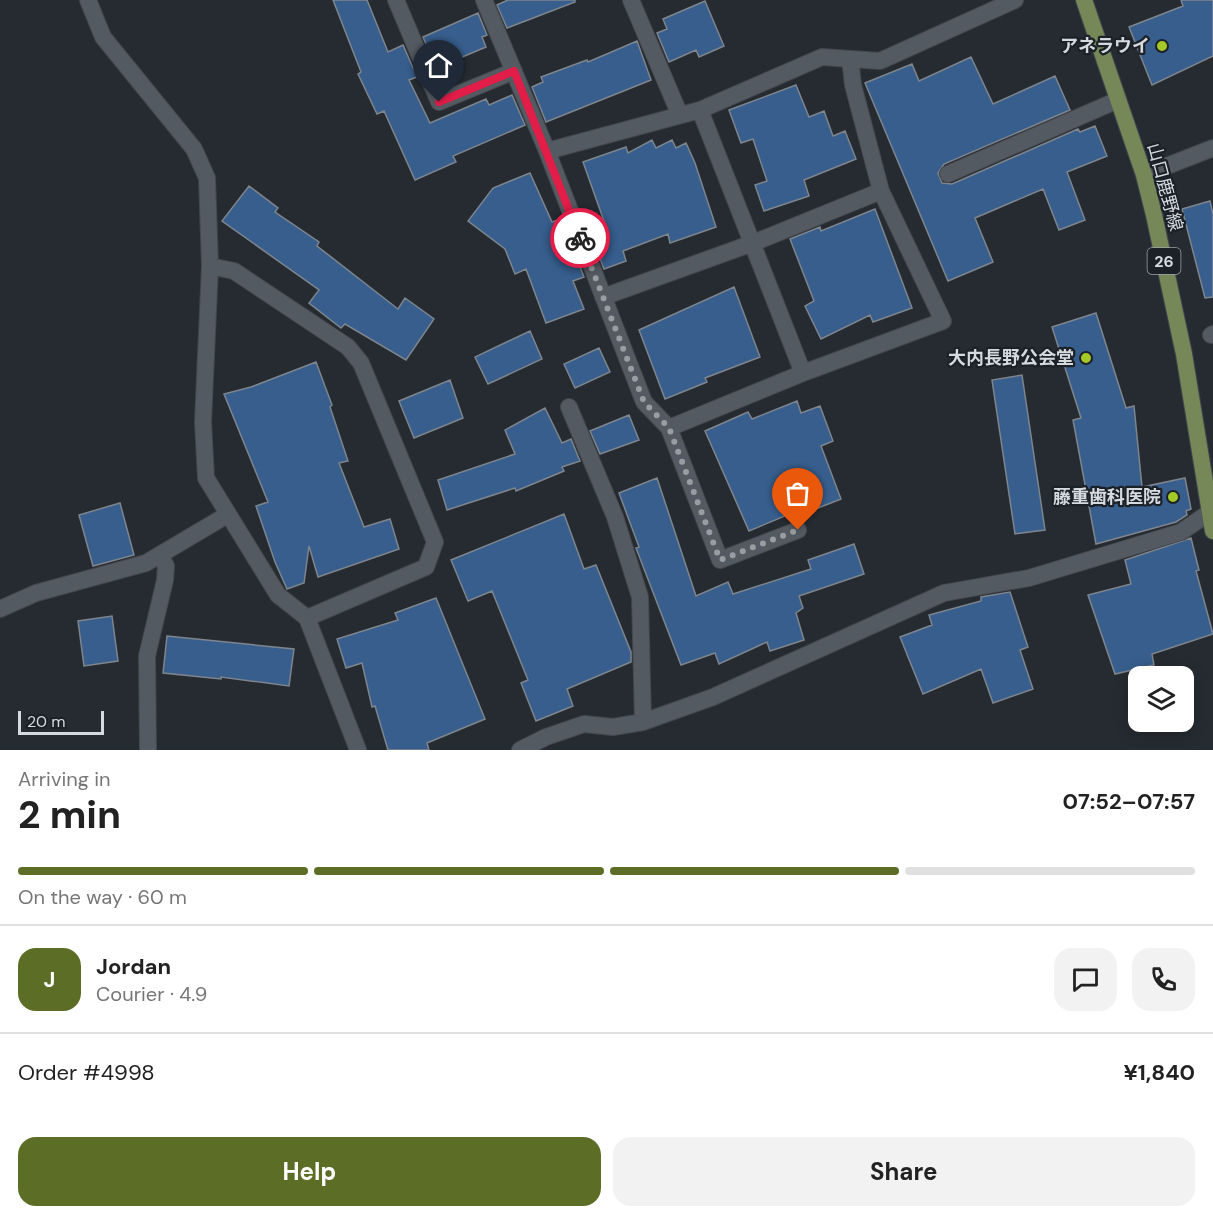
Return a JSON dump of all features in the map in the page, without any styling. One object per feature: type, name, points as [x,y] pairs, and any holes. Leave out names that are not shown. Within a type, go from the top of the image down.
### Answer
[{"type":"main road","name":"山口鹿野線","points":[[1084,0],[1144,175],[1184,354],[1213,531]]},
{"type":"street","points":[[88,0],[103,37],[194,148],[207,178],[210,267],[203,422],[206,478],[278,595],[307,618],[358,750]]},
{"type":"street","points":[[396,0],[439,102],[514,71]]},
{"type":"street","points":[[484,0],[547,151],[644,402],[669,428],[720,560],[798,530]]},
{"type":"street","points":[[631,0],[679,113]]},
{"type":"street","points":[[547,151],[679,113],[700,110],[822,57],[880,61],[1015,0]]},
{"type":"street","points":[[669,428],[803,373],[943,321],[881,191],[853,85],[850,59]]},
{"type":"street","points":[[948,174],[1118,100]]},
{"type":"street","points":[[700,110],[803,373]]},
{"type":"street","points":[[1144,175],[1213,148]]},
{"type":"street","points":[[603,297],[753,243],[881,191]]},
{"type":"street","points":[[210,267],[234,271],[348,346],[361,363],[435,543],[426,567],[307,618]]},
{"type":"street","points":[[569,407],[615,517],[640,597],[643,722]]},
{"type":"street","points":[[520,750],[546,736],[584,724],[613,727],[643,722],[713,697],[944,593],[1029,578],[1181,532],[1211,510]]},
{"type":"street","points":[[0,609],[36,593],[146,563],[227,515]]},
{"type":"street","points":[[148,750],[147,656],[166,573],[166,566],[160,555]]},
{"type":"building","points":[[333,0],[367,0],[388,52],[403,45],[417,77],[409,80],[430,123],[486,99],[489,105],[512,95],[525,125],[453,156],[456,162],[415,180],[384,111],[377,114],[358,74],[361,72]]},
{"type":"building","points":[[508,0],[575,0],[575,2],[507,28],[497,5]]},
{"type":"building","name":"アネラウイ","points":[[1181,0],[1213,0],[1213,56],[1152,85],[1129,27],[1183,6]]},
{"type":"building","points":[[705,1],[724,46],[699,57],[696,50],[669,62],[657,33],[667,29],[663,19]]},
{"type":"building","points":[[478,13],[487,35],[482,37],[486,47],[436,68],[423,37]]},
{"type":"building","points":[[637,41],[651,80],[546,122],[532,87],[543,82],[541,77],[587,60],[588,62]]},
{"type":"building","points":[[971,57],[993,104],[1055,76],[1070,110],[944,164],[938,173],[942,183],[952,184],[1078,129],[1080,132],[1095,126],[1107,156],[1067,172],[1085,220],[1059,230],[1043,189],[975,218],[993,262],[948,281],[865,83],[912,64],[919,81]]},
{"type":"building","points":[[796,85],[809,117],[824,111],[833,136],[845,131],[856,159],[804,180],[809,196],[764,211],[755,185],[767,181],[753,139],[741,143],[729,110]]},
{"type":"building","points":[[652,140],[656,148],[672,140],[676,148],[686,143],[716,227],[670,243],[668,234],[623,251],[626,261],[604,269],[589,230],[605,224],[583,162],[626,147],[628,153]]},
{"type":"building","points":[[530,173],[552,222],[558,220],[566,239],[569,238],[584,277],[573,281],[584,309],[546,323],[526,269],[515,274],[505,249],[468,221],[493,188]]},
{"type":"building","points":[[249,186],[278,208],[275,212],[319,242],[317,246],[398,309],[405,298],[434,319],[406,360],[345,324],[341,328],[309,303],[319,290],[222,221]]},
{"type":"building","points":[[1210,201],[1213,214],[1213,297],[1205,298],[1182,209]]},
{"type":"building","points":[[875,209],[912,308],[873,322],[870,315],[821,339],[805,306],[814,301],[790,239],[820,227],[821,231]]},
{"type":"building","points":[[734,287],[760,357],[705,378],[707,382],[665,399],[639,330]]},
{"type":"building","points":[[1096,313],[1126,408],[1134,406],[1142,487],[1185,478],[1191,509],[1186,511],[1187,515],[1176,522],[1096,544],[1073,420],[1081,418],[1052,327]]},
{"type":"building","points":[[530,331],[542,359],[488,384],[475,357]]},
{"type":"building","points":[[599,348],[610,372],[575,388],[564,364]]},
{"type":"building","points":[[316,362],[332,405],[330,407],[348,461],[339,463],[364,527],[390,519],[399,549],[318,577],[309,546],[304,583],[287,589],[256,506],[268,502],[224,394],[251,387]]},
{"type":"building","points":[[1022,375],[1045,530],[1015,534],[992,380]]},
{"type":"building","points":[[450,380],[463,418],[414,438],[399,401]]},
{"type":"building","points":[[797,401],[801,413],[820,406],[833,441],[821,446],[841,499],[813,510],[811,505],[749,531],[705,431],[748,412],[752,419]]},
{"type":"building","points":[[545,408],[562,443],[571,439],[580,461],[562,467],[564,471],[516,491],[515,488],[447,510],[438,480],[515,454],[505,430]]},
{"type":"building","points":[[629,415],[639,440],[600,454],[590,431]]},
{"type":"building","points":[[657,478],[696,596],[728,582],[733,594],[811,569],[808,560],[854,544],[864,574],[799,596],[803,608],[796,613],[804,640],[770,651],[767,642],[719,664],[715,653],[681,665],[636,548],[639,547],[619,493]]},
{"type":"building","points":[[120,503],[134,555],[93,566],[79,515]]},
{"type":"building","points":[[564,514],[584,569],[596,565],[631,652],[631,662],[567,689],[573,706],[536,721],[521,683],[528,680],[492,591],[468,601],[451,560]]},
{"type":"building","points":[[1191,538],[1199,570],[1196,571],[1213,634],[1152,654],[1154,665],[1128,666],[1128,671],[1115,674],[1088,595],[1131,584],[1125,560]]},
{"type":"building","points":[[1010,592],[1028,647],[1020,650],[1033,689],[993,703],[981,669],[923,694],[900,637],[932,625],[929,615],[981,601],[981,597]]},
{"type":"building","points":[[436,598],[485,719],[427,743],[429,750],[388,750],[375,706],[372,707],[362,663],[346,668],[337,639],[398,620],[395,613]]},
{"type":"building","points":[[112,616],[118,661],[84,666],[78,621]]},
{"type":"building","points":[[167,636],[294,649],[289,686],[221,677],[221,679],[163,673]]},
{"type":"way so far","points":[[580,238],[644,402],[669,428],[720,560],[798,530]]},
{"type":"place","name":"アネラウイ","points":[[1162,46]]},
{"type":"place","name":"大内長野公会堂","points":[[1086,358]]},
{"type":"place","name":"藤重歯科医院","points":[[1173,497]]},
{"type":"route","points":[[439,102],[514,71],[580,238]]}]
